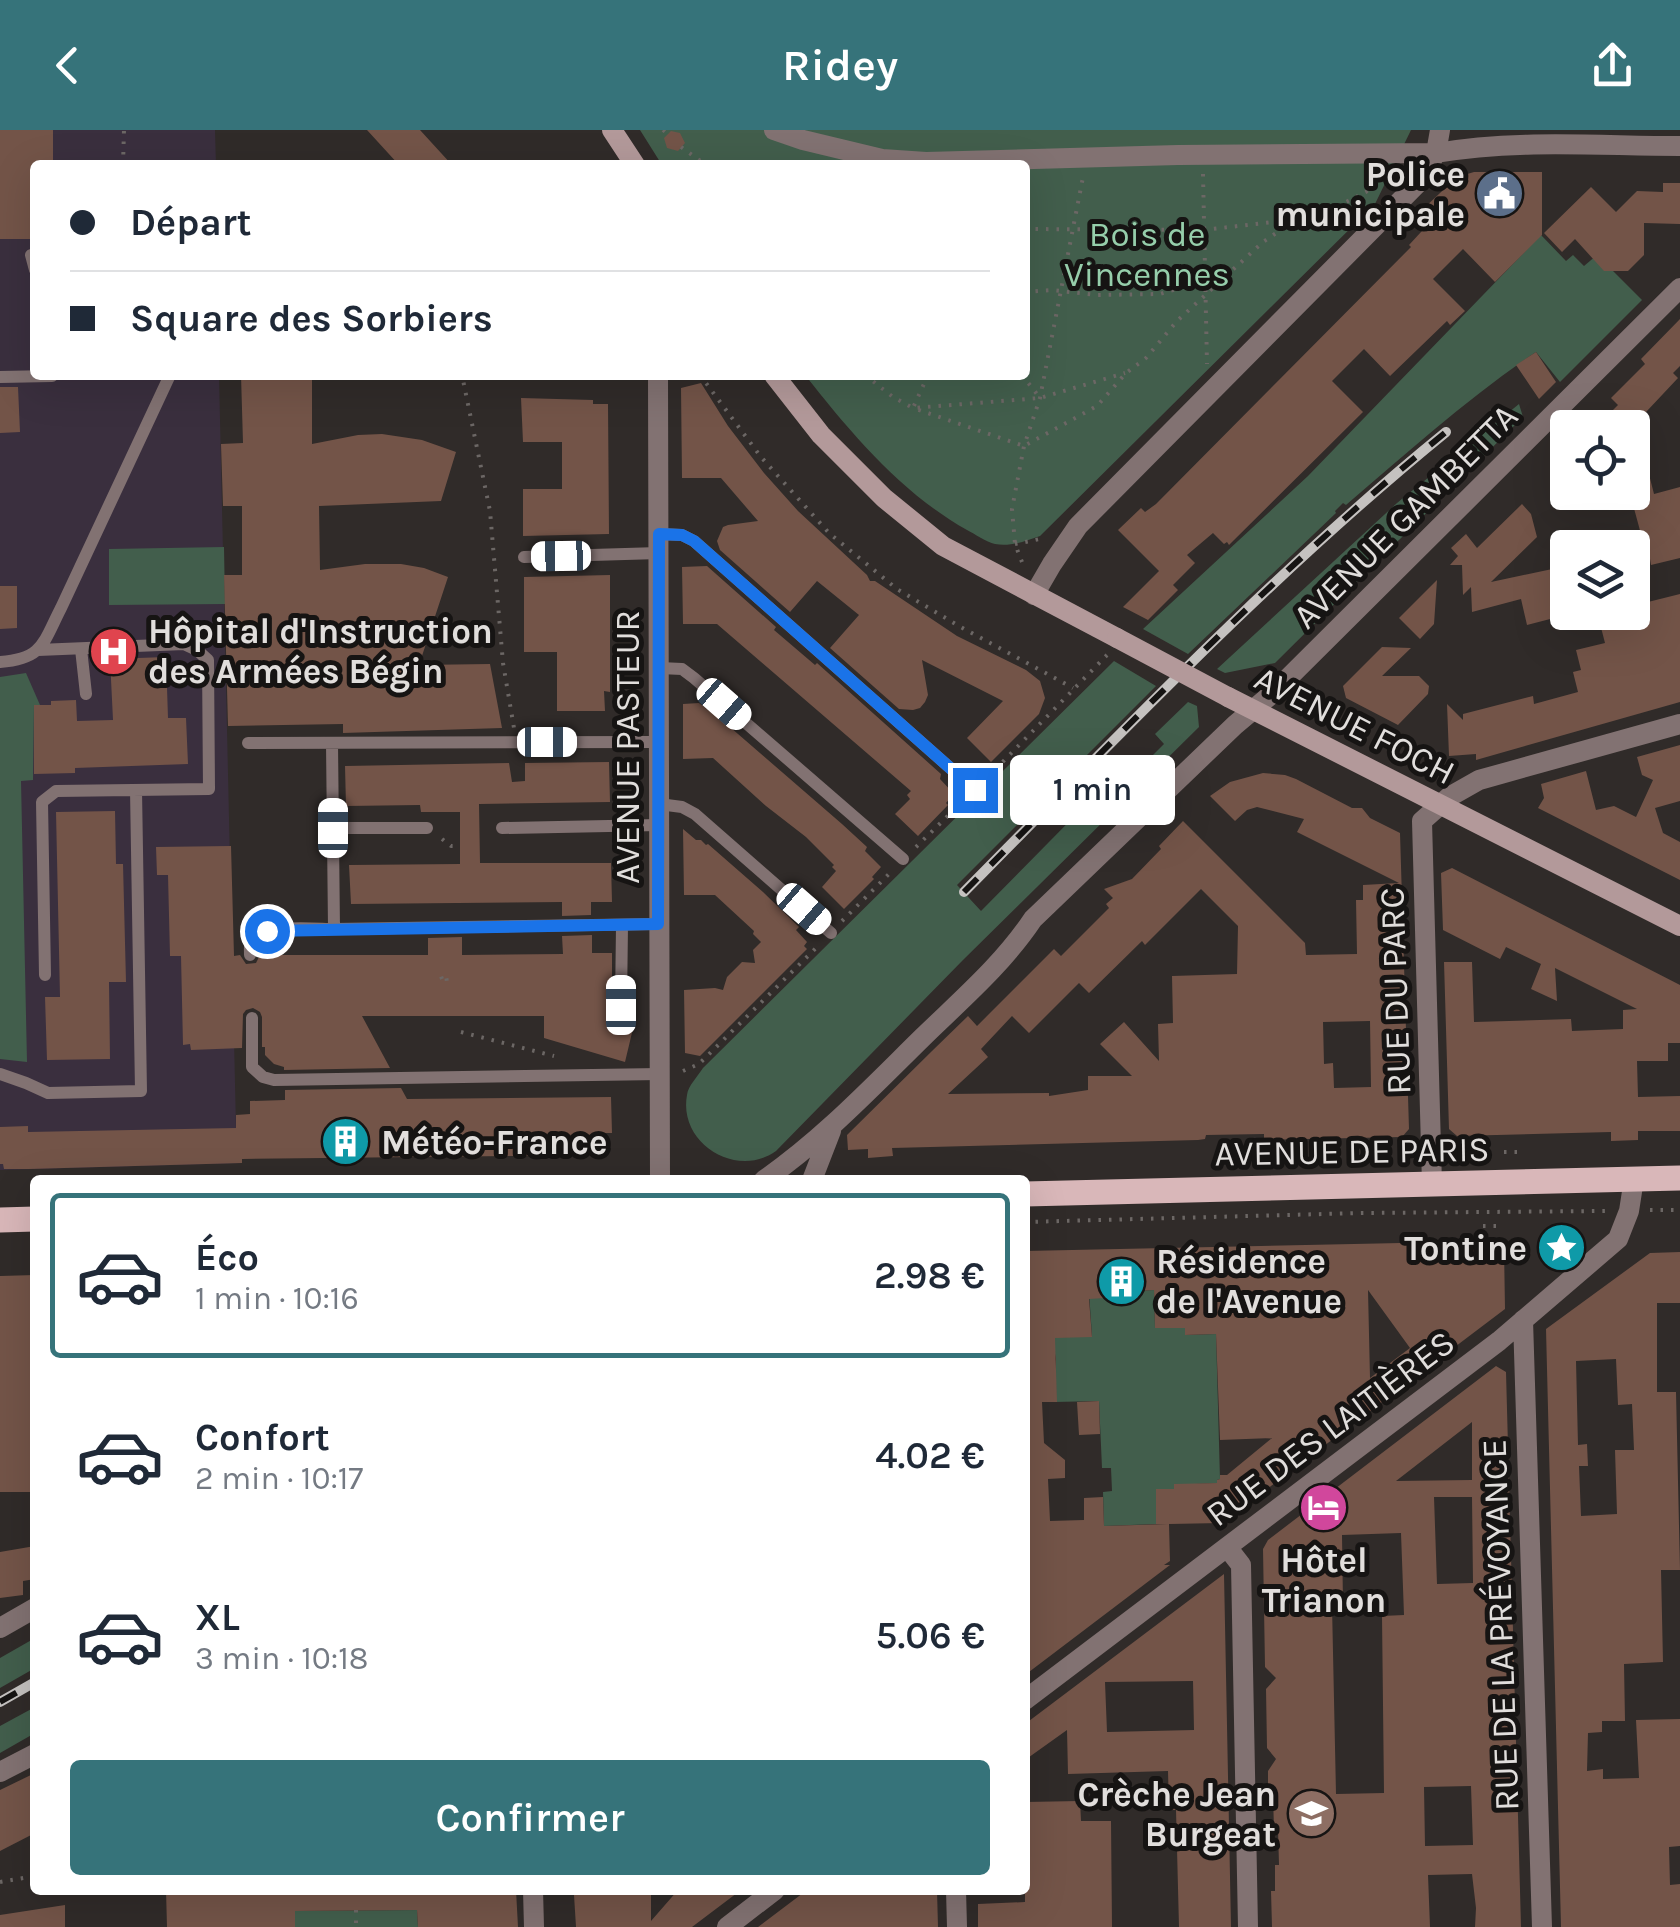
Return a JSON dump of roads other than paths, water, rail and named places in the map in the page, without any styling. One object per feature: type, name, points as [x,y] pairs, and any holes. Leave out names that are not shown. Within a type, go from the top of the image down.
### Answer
[{"type":"main road","name":"AVENUE DE PARIS","points":[[1030,1194],[1680,1178]]},
{"type":"main road","points":[[0,1220],[30,1219]]},
{"type":"street","points":[[612,130],[632,160]]},
{"type":"street","points":[[774,130],[802,140],[897,160]]},
{"type":"street","points":[[1034,595],[1078,526],[1418,182],[1436,153],[1440,130]]},
{"type":"street","points":[[989,160],[1178,154],[1436,153],[1475,146],[1676,141]]},
{"type":"street","name":"AVENUE GAMBETTA","points":[[771,1175],[833,1124],[1014,947],[1033,919],[1273,693],[1680,288]]},
{"type":"street","name":"AVENUE PASTEUR","points":[[658,380],[660,1175]]},
{"type":"street","name":"AVENUE FOCH","points":[[778,380],[821,435],[884,498],[943,546],[1253,710],[1680,926]]},
{"type":"street","points":[[1440,804],[1469,784],[1492,776],[1680,724]]},
{"type":"street","name":"RUE DU PARC","points":[[1432,1184],[1422,821],[1440,804]]},
{"type":"street","name":"AVENUE GAMBETTA","points":[[814,1175],[833,1124]]},
{"type":"street","name":"RUE DES LAITIÈRES","points":[[1030,1696],[1523,1320],[1618,1239],[1629,1211],[1634,1180]]},
{"type":"street","name":"RUE DE LA PRÉVOYANCE","points":[[1523,1320],[1542,1927]]},
{"type":"street","points":[[1227,1547],[1241,1565],[1248,1927]]},
{"type":"street","points":[[0,1628],[30,1611]]},
{"type":"street","points":[[0,1772],[30,1757]]},
{"type":"street","points":[[533,1895],[534,1927]]},
{"type":"street","points":[[727,1927],[769,1895]]},
{"type":"street","points":[[956,1895],[957,1927]]},
{"type":"lane","points":[[0,377],[30,376]]},
{"type":"lane","points":[[0,662],[23,660],[38,650],[62,608],[168,380]]},
{"type":"lane","points":[[524,556],[659,544],[682,535],[694,541],[975,790]]},
{"type":"lane","points":[[38,650],[184,644],[208,660],[208,789],[56,791],[42,802],[45,975]]},
{"type":"lane","points":[[81,648],[86,694]]},
{"type":"lane","points":[[660,668],[682,669],[694,678],[903,859]]},
{"type":"lane","points":[[248,743],[660,742]]},
{"type":"lane","points":[[332,743],[334,929]]},
{"type":"lane","points":[[0,1074],[48,1094],[141,1092],[136,790]]},
{"type":"lane","points":[[502,828],[620,826],[682,807],[695,814],[831,933]]},
{"type":"lane","points":[[333,828],[428,828]]},
{"type":"lane","points":[[250,955],[254,938],[267,931],[658,924]]},
{"type":"lane","points":[[621,1005],[622,925]]},
{"type":"lane","points":[[252,1018],[252,1067],[263,1077],[274,1080],[660,1074]]},
{"type":"railway","points":[[964,892],[1259,597],[1446,432]]},
{"type":"railway","points":[[0,1702],[30,1685]]},
{"type":"place","name":"Police municipale","points":[[1500,194]]},
{"type":"place","name":"Hôpital d'Instruction des Armées Bégin","points":[[113,651]]},
{"type":"place","name":"Météo-France","points":[[346,1142]]},
{"type":"place","name":"Tontine","points":[[1562,1248]]},
{"type":"place","name":"Résidence de l'Avenue","points":[[1121,1281]]},
{"type":"place","name":"Hôtel Trianon","points":[[1324,1508]]},
{"type":"place","name":"Crèche Jean Burgeat","points":[[1311,1814]]},
{"type":"park label","name":"Bois de Vincennes","points":[[1147,254]]}]
